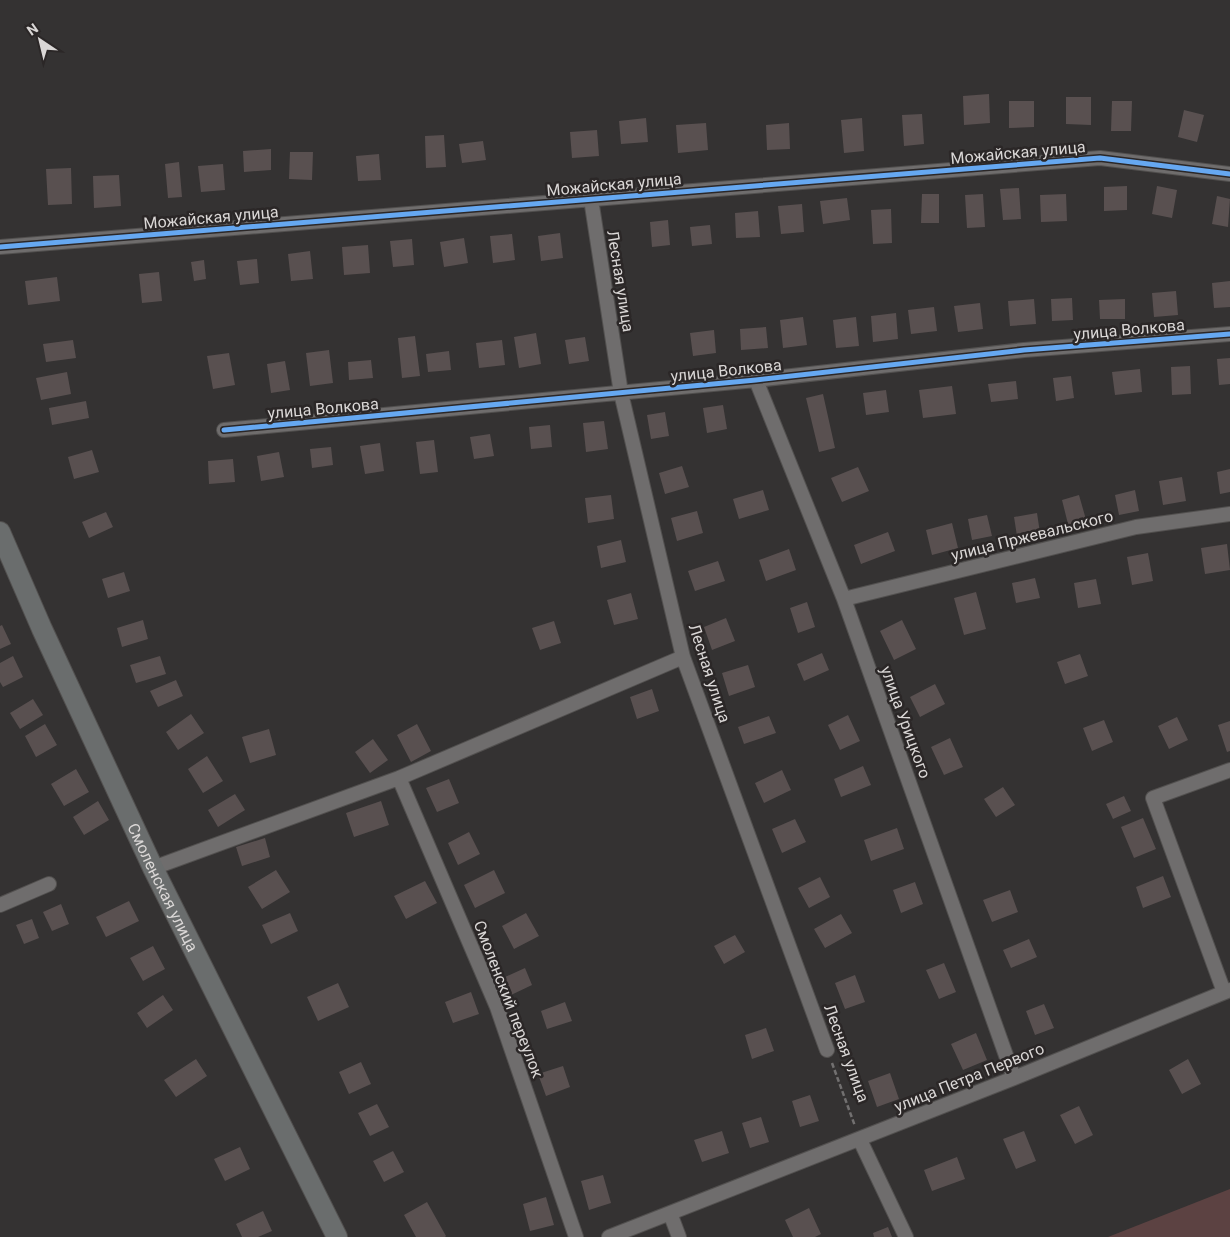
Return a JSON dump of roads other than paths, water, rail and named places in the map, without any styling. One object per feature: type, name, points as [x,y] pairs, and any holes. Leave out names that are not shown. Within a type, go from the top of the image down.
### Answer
[{"type":"street","name":"Можайская улица","points":[[0,247],[1100,158],[1230,174]]},
{"type":"street","name":"Лесная улица","points":[[591,199],[621,393],[683,656],[827,1050]]},
{"type":"street","name":"улица Волкова","points":[[224,430],[756,380],[1024,350],[1230,334]]},
{"type":"street","name":"улица Урицкого","points":[[756,380],[844,599],[1014,1078]]},
{"type":"street","name":"улица Пржевальского","points":[[844,599],[1136,527],[1230,514]]},
{"type":"street","name":"Смоленская улица","points":[[0,532],[42,629],[153,868],[337,1237]]},
{"type":"street","points":[[153,868],[399,778],[683,656]]},
{"type":"street","points":[[1227,991],[1153,798],[1230,770]]},
{"type":"street","name":"Смоленский переулок","points":[[399,778],[497,1007],[576,1237]]},
{"type":"street","points":[[0,906],[49,884]]},
{"type":"street","name":"улица Петра Первого","points":[[609,1237],[860,1140],[1227,991]]},
{"type":"street","points":[[860,1140],[906,1237]]},
{"type":"street","points":[[670,1213],[679,1237]]}]
